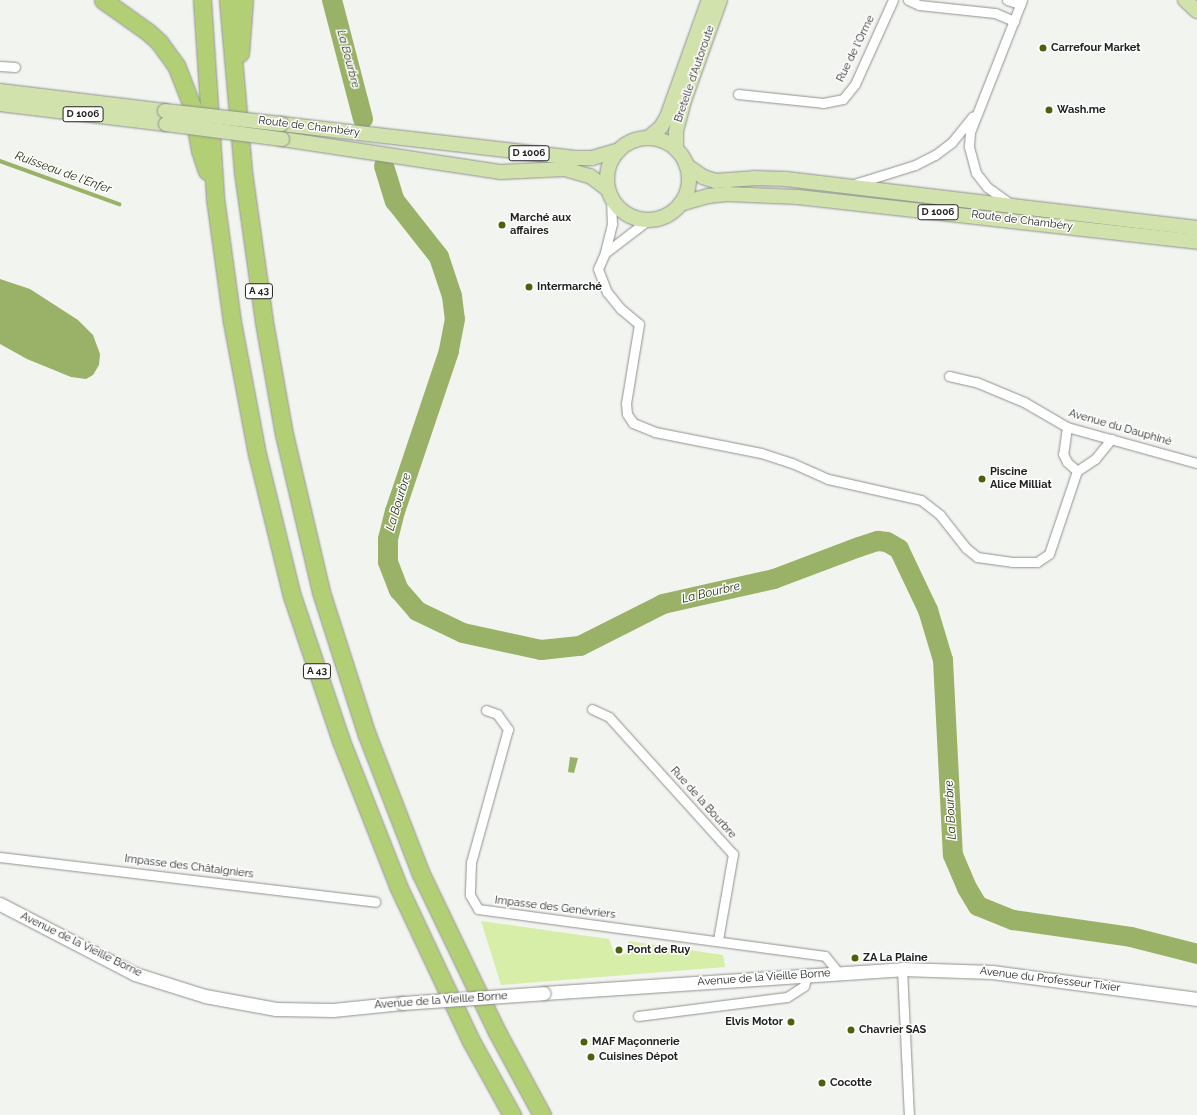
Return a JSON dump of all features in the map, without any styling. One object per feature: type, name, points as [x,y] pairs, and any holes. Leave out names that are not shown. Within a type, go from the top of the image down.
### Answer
[{"type":"highway","points":[[104,0],[148,32],[176,65],[192,106],[200,150],[215,198]]},
{"type":"highway","name":"A 43","points":[[202,0],[215,198],[243,385],[292,596],[341,741],[398,886],[471,1041],[512,1115]]},
{"type":"highway","name":"A 43","points":[[228,0],[235,99],[243,172],[264,322],[285,440],[321,592],[368,735],[421,874],[497,1032],[542,1115]]},
{"type":"highway","points":[[235,99],[244,0]]},
{"type":"main road","name":"Bretelle d'Autoroute","points":[[648,138],[661,127],[667,117],[708,0]]},
{"type":"main road","name":"Bretelle d'Autoroute","points":[[676,149],[676,130],[684,101],[720,0]]},
{"type":"main road","points":[[1185,0],[1197,11]]},
{"type":"main road","name":"Route de Chambéry","points":[[0,91],[166,118],[282,139],[500,172],[565,169],[590,176],[609,194]]},
{"type":"main road","name":"Route de Chambéry","points":[[0,104],[166,118],[281,124],[573,158],[592,158],[617,151]]},
{"type":"main road","points":[[648,138],[668,143],[676,149],[686,165],[688,186],[680,204],[671,213],[648,220],[633,218],[620,210],[609,194],[606,175],[610,162],[617,151],[631,141],[648,138]]},
{"type":"main road","name":"Route de Chambéry","points":[[686,165],[703,177],[715,181],[754,178],[848,187],[1014,205],[1197,228]]},
{"type":"main road","name":"Route de Chambéry","points":[[680,204],[708,196],[726,194],[798,197],[1197,242]]},
{"type":"main road","name":"Avenue de la Vieille Borne","points":[[0,904],[135,974],[206,996],[276,1009],[333,1010],[402,1003],[838,972],[902,969]]},
{"type":"main road","name":"Avenue du Professeur Tixier","points":[[902,969],[992,972],[1197,999]]},
{"type":"street","name":"Rue de l'Orme","points":[[738,94],[823,102],[843,99],[855,84],[893,0]]},
{"type":"street","points":[[908,0],[919,5],[995,13],[1014,21]]},
{"type":"street","points":[[1007,0],[1021,2],[970,132],[971,159],[976,173],[987,187],[1000,198],[1014,205]]},
{"type":"street","points":[[0,66],[15,67]]},
{"type":"street","points":[[848,187],[915,165],[935,155],[952,142],[980,107]]},
{"type":"street","points":[[609,194],[612,224],[605,253],[598,270],[607,292],[639,324],[626,403],[627,414],[633,423],[655,432],[761,453],[792,463],[828,479],[921,500],[940,515],[966,548],[977,557],[1012,562],[1037,562],[1049,554],[1078,471],[1095,458],[1111,438]]},
{"type":"street","points":[[605,253],[648,220]]},
{"type":"street","name":"Avenue du Dauphiné","points":[[949,376],[976,382],[1024,402],[1067,427],[1197,463]]},
{"type":"street","points":[[1067,427],[1064,454],[1067,462],[1078,471]]},
{"type":"street","name":"Rue de la Bourbre","points":[[592,709],[609,717],[733,854],[718,940]]},
{"type":"street","name":"Impasse des Genévriers","points":[[486,710],[497,714],[508,729],[471,862],[470,894],[478,909],[718,940],[825,956],[838,972]]},
{"type":"street","name":"Impasse des Châtaigniers","points":[[0,857],[375,902]]},
{"type":"street","points":[[902,969],[910,1115]]},
{"type":"street","points":[[638,1016],[787,997],[804,986],[807,975]]},
{"type":"shaded area","points":[[0,279],[30,289],[78,320],[93,335],[100,354],[99,365],[93,375],[86,379],[71,377],[27,359],[0,344]]},
{"type":"shaded area","points":[[570,757],[578,758],[574,773],[568,772]]},
{"type":"shaded area","points":[[481,921],[609,939],[615,955],[625,954],[629,941],[723,955],[725,967],[501,985]]},
{"type":"waterway","name":"La Bourbre","points":[[332,0],[363,119]]},
{"type":"waterway","name":"Ruisseau de l'Enfer","points":[[0,161],[119,204]]},
{"type":"waterway","name":"La Bourbre","points":[[384,166],[395,201],[439,257],[452,296],[455,319],[449,351],[395,511],[388,539],[388,562],[399,590],[417,611],[463,633],[541,650],[580,646],[663,604],[774,579],[859,547],[878,541],[887,542],[899,549],[928,610],[943,660],[953,855],[967,888],[978,906],[1013,920],[1131,937],[1197,954]]},
{"type":"place","name":"Carrefour Market","points":[[1043,48]]},
{"type":"place","name":"Wash.me","points":[[1049,110]]},
{"type":"place","name":"Marché aux affaires","points":[[502,225]]},
{"type":"place","name":"Intermarché","points":[[529,287]]},
{"type":"place","name":"Piscine Alice Milliat","points":[[982,479]]},
{"type":"place","name":"Pont de Ruy","points":[[619,950]]},
{"type":"place","name":"ZA La Plaine","points":[[855,958]]},
{"type":"place","name":"Elvis Motor","points":[[791,1022]]},
{"type":"place","name":"Chavrier SAS","points":[[851,1030]]},
{"type":"place","name":"MAF Maçonnerie","points":[[584,1042]]},
{"type":"place","name":"Cuisines Dépot","points":[[591,1057]]},
{"type":"place","name":"Cocotte","points":[[822,1083]]}]
